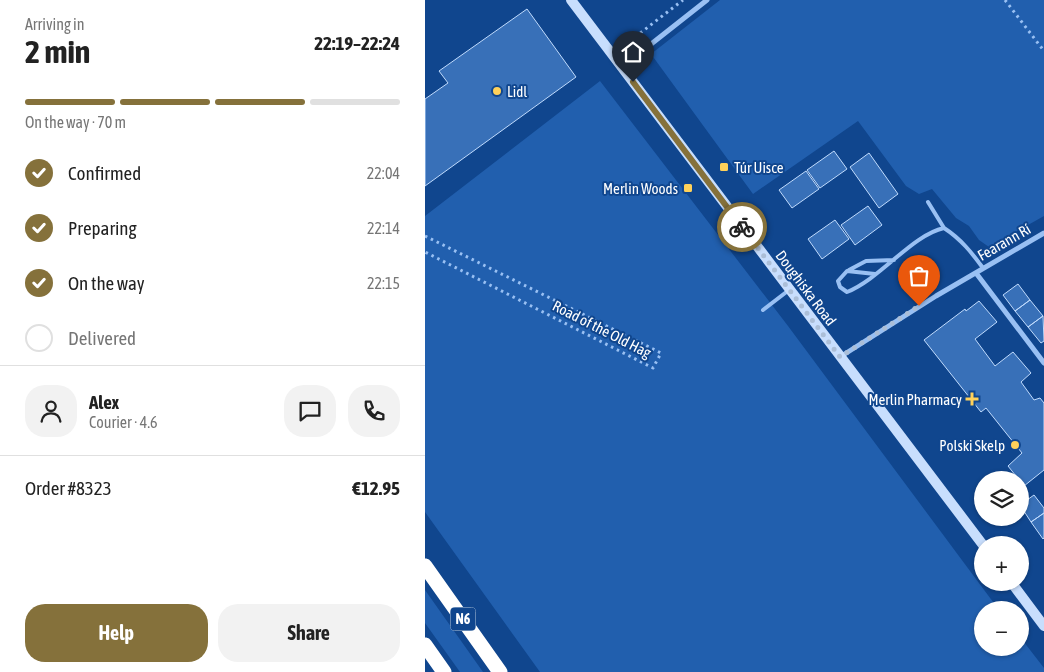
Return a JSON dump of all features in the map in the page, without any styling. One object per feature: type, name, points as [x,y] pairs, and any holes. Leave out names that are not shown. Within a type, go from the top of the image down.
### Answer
[{"type":"highway","name":"N6","points":[[425,566],[500,672]]},
{"type":"highway","points":[[425,645],[444,672]]},
{"type":"street","name":"Doughiska Road","points":[[571,0],[976,536]]},
{"type":"street","points":[[622,68],[707,0]]},
{"type":"street","name":"Fearann Rí","points":[[840,357],[983,268],[1044,233]]},
{"type":"street","name":"Fearann Rí","points":[[976,273],[1044,363]]},
{"type":"street","points":[[1018,591],[1044,626]]},
{"type":"lane","points":[[928,202],[944,228],[955,235],[967,247],[983,268]]},
{"type":"lane","points":[[894,260],[866,262],[847,271],[838,281],[840,287],[847,292],[856,288],[894,260],[933,231],[944,228]]},
{"type":"lane","points":[[847,271],[875,274]]},
{"type":"lane","points":[[763,310],[789,290]]},
{"type":"path","points":[[647,47],[639,34],[683,0]]},
{"type":"path","points":[[1007,1],[1044,51]]},
{"type":"path","name":"Road of the Old Hag","points":[[425,236],[661,353],[653,368],[425,252]]},
{"type":"shaded area","points":[[720,0],[1044,0],[1044,216],[989,247],[979,240],[969,226],[956,218],[932,189],[919,194],[906,186],[858,121],[753,194],[651,54]]},
{"type":"shaded area","points":[[600,81],[788,326],[974,576],[974,591],[985,591],[992,601],[974,601],[974,656],[1029,656],[1029,649],[1044,668],[1044,672],[540,672],[425,512],[425,216]]},
{"type":"shaded area","points":[[425,590],[483,672],[460,672],[425,623]]},
{"type":"building","name":"Lidl","points":[[527,9],[576,77],[425,186],[425,99],[448,83],[439,71]]},
{"type":"building","points":[[834,151],[847,169],[820,188],[807,170]]},
{"type":"building","points":[[869,153],[898,194],[879,208],[850,167]]},
{"type":"building","points":[[806,171],[819,189],[792,208],[779,190]]},
{"type":"building","points":[[868,206],[882,225],[855,245],[841,225]]},
{"type":"building","points":[[835,220],[849,239],[822,259],[808,239]]},
{"type":"building","points":[[1018,284],[1030,300],[1015,311],[1003,295]]},
{"type":"building","points":[[1030,300],[1043,316],[1028,327],[1015,311]]},
{"type":"building","points":[[979,301],[997,322],[975,339],[995,366],[1013,352],[1031,373],[1021,382],[1034,400],[1040,398],[1044,403],[1044,470],[1029,482],[1029,471],[1012,471],[1008,466],[1022,453],[986,408],[981,412],[924,340],[965,309],[966,311]]},
{"type":"building","points":[[1043,316],[1044,341],[1041,343],[1028,327]]},
{"type":"building","points":[[1034,495],[1044,508],[1044,513],[1031,522],[1029,519],[1029,499]]},
{"type":"building","points":[[1044,513],[1044,538],[1043,539],[1031,522]]},
{"type":"way so far","points":[[742,227],[840,357],[919,306]]},
{"type":"place","name":"Lidl","points":[[497,91]]},
{"type":"place","name":"Túr Uisce","points":[[724,167]]},
{"type":"place","name":"Merlin Woods","points":[[688,188]]},
{"type":"place","name":"Merlin Pharmacy","points":[[972,399]]},
{"type":"place","name":"Polski Skelp","points":[[1015,445]]},
{"type":"route","points":[[633,82],[742,227]]}]
